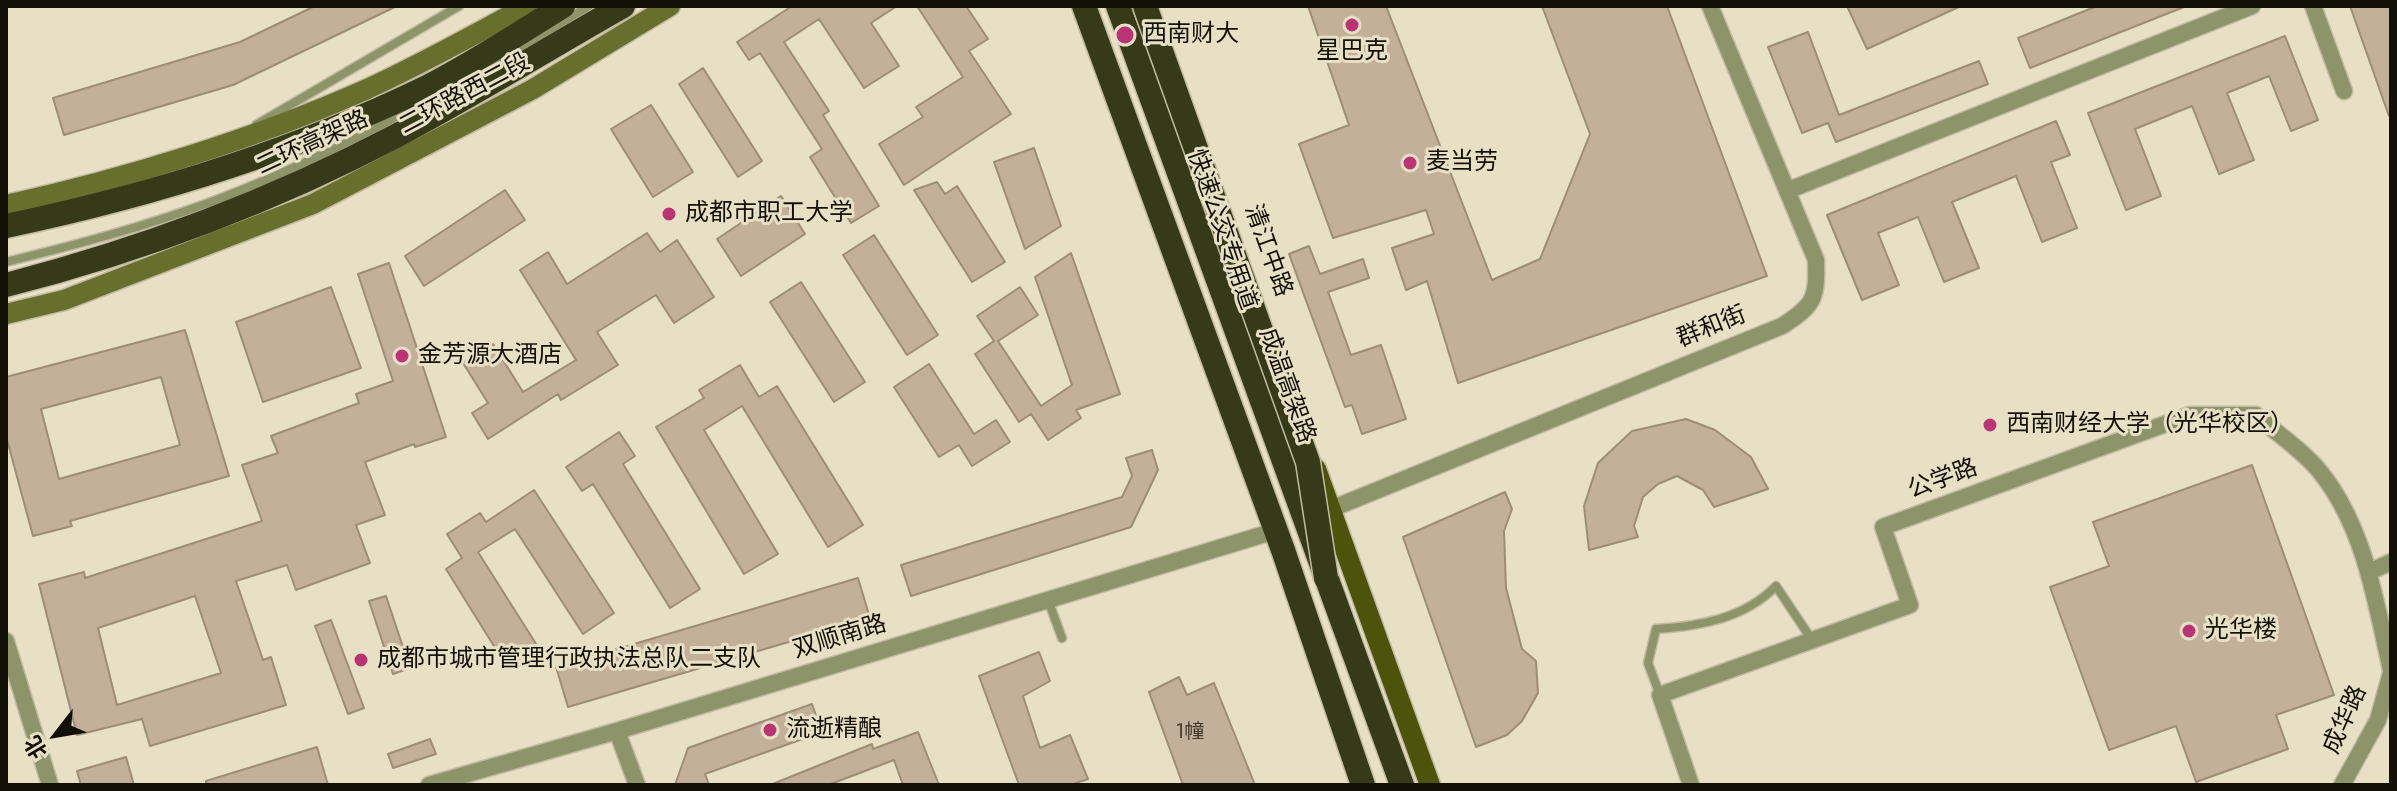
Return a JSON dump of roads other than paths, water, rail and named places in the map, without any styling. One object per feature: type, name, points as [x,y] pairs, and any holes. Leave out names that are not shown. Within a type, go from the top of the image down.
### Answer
[{"type":"highway","name":"二环高架路","points":[[6,226],[229,167],[297,144],[427,86],[563,6]]},
{"type":"highway","name":"二环高架路","points":[[6,285],[133,250],[287,188],[396,136],[623,6]]},
{"type":"highway","points":[[1084,6],[1283,550],[1363,785]]},
{"type":"highway","name":"成温高架路","points":[[1120,6],[1402,785]]},
{"type":"highway","points":[[1145,6],[1308,462],[1326,578]]},
{"type":"main road","name":"二环路西二段","points":[[6,205],[141,170],[365,90],[527,6]]},
{"type":"main road","name":"二环路西二段","points":[[6,314],[64,300],[313,204],[533,89],[670,6]]},
{"type":"main road","points":[[1077,6],[1353,785]]},
{"type":"main road","name":"清江中路","points":[[1152,6],[1430,785]]},
{"type":"street","name":"群和街","points":[[1331,509],[1782,326],[1805,311],[1817,288],[1816,260],[1710,6]]},
{"type":"street","points":[[1789,190],[2252,6]]},
{"type":"street","points":[[2313,6],[2344,91]]},
{"type":"street","name":"公学路","points":[[1660,695],[1910,605],[1883,527],[2190,415],[2256,415],[2321,472],[2342,508],[2369,572]]},
{"type":"street","name":"双顺南路","points":[[429,785],[1265,534]]},
{"type":"street","points":[[2369,572],[2391,562]]},
{"type":"street","name":"成华路","points":[[2342,785],[2378,720],[2391,672],[2369,572]]},
{"type":"street","points":[[6,641],[50,785]]},
{"type":"street","points":[[1660,695],[1691,785]]},
{"type":"street","points":[[617,731],[637,785]]},
{"type":"lane","points":[[225,142],[459,6]]},
{"type":"lane","points":[[6,262],[115,235],[212,202],[309,161],[465,81],[589,6]]},
{"type":"lane","name":"快速公交专用道","points":[[1120,6],[1393,785]]},
{"type":"lane","points":[[1660,695],[1648,663],[1656,629],[1694,627],[1714,622],[1740,611],[1776,586],[1812,640]]},
{"type":"lane","points":[[1048,599],[1062,638]]},
{"type":"place","name":"星巴克","points":[[1352,25]]},
{"type":"place","name":"西南财大","points":[[1125,35]]},
{"type":"place","name":"麦当劳","points":[[1410,163]]},
{"type":"place","name":"成都市职工大学","points":[[669,214]]},
{"type":"place","name":"金芳源大酒店","points":[[402,356]]},
{"type":"place","name":"西南财经大学（光华校区）","points":[[1990,425]]},
{"type":"place","name":"光华楼","points":[[2189,631]]},
{"type":"place","name":"成都市城市管理行政执法总队二支队","points":[[361,660]]},
{"type":"place","name":"流逝精酿","points":[[770,730]]}]
